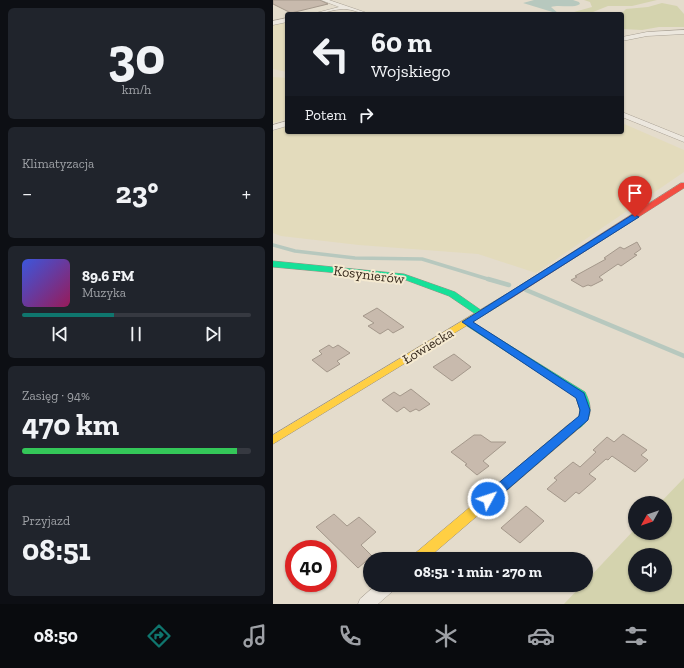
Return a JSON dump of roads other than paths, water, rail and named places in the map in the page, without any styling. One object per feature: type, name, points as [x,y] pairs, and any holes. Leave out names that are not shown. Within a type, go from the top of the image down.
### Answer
[{"type":"street","points":[[324,0],[361,12]]},
{"type":"street","points":[[324,12],[345,7]]},
{"type":"street","points":[[273,23],[285,20]]},
{"type":"street","points":[[624,39],[647,34],[684,32]]},
{"type":"street","points":[[624,115],[684,140]]},
{"type":"street","points":[[273,128],[285,124]]},
{"type":"street","name":"Łowiecka","points":[[273,440],[480,314],[684,185]]},
{"type":"street","name":"Kosynierów","points":[[273,264],[404,277],[452,294],[480,314]]},
{"type":"street","points":[[427,552],[584,418],[585,410],[581,396],[467,322]]},
{"type":"street","points":[[366,604],[380,592]]},
{"type":"waterway","points":[[273,245],[295,251],[355,258],[422,259],[491,280]]},
{"type":"waterway","points":[[488,279],[509,285]]},
{"type":"waterway","points":[[526,290],[684,356]]}]
